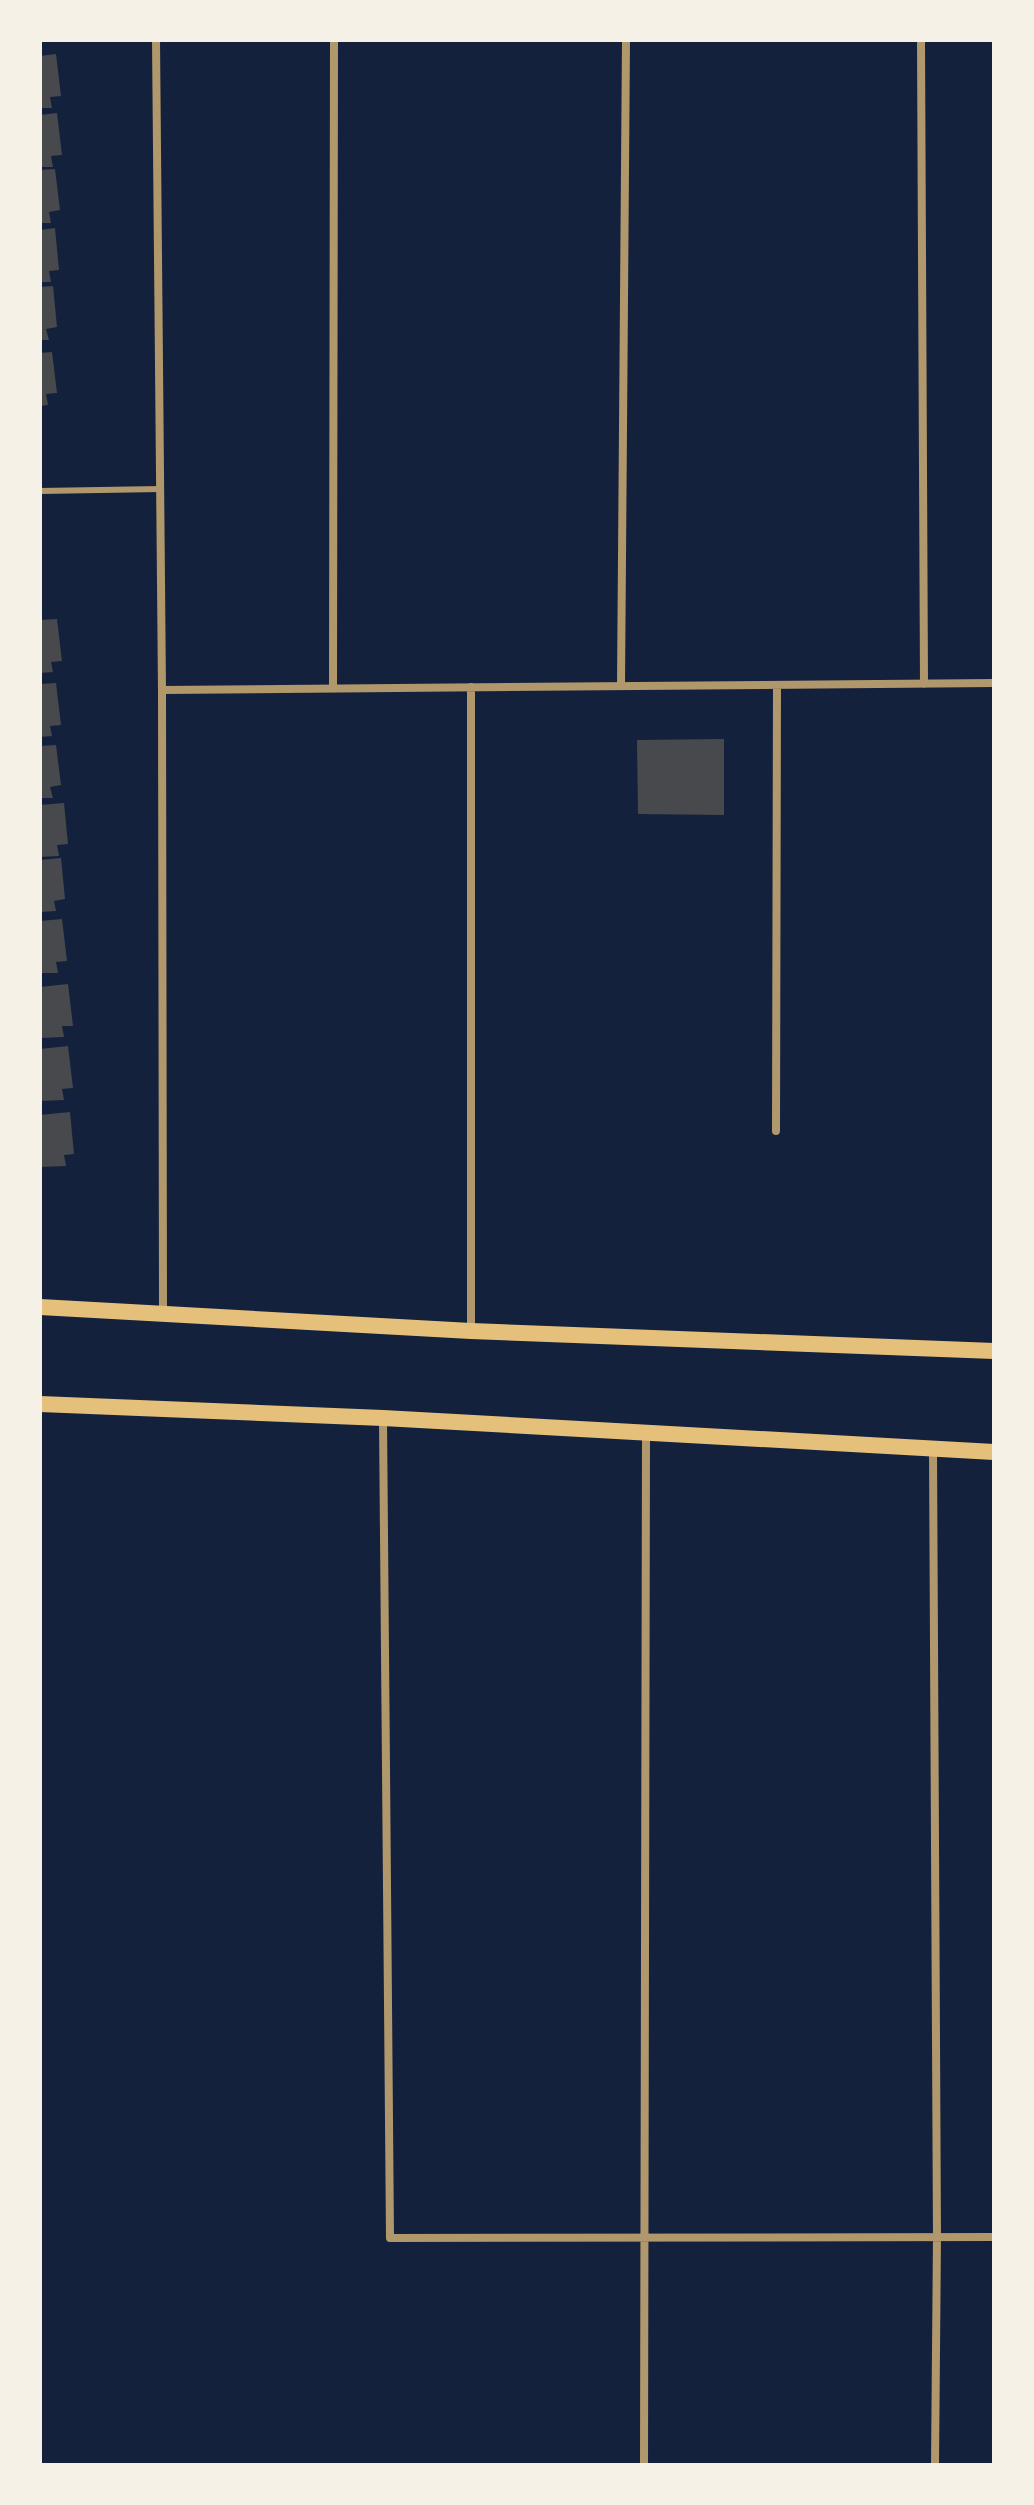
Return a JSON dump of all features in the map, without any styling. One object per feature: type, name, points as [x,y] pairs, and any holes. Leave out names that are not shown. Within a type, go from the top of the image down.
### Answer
[{"type":"main road","points":[[40,1307],[471,1331],[994,1351]]},
{"type":"main road","points":[[40,1404],[383,1418],[994,1452]]},
{"type":"street","points":[[156,40],[162,690],[163,1313]]},
{"type":"street","points":[[333,688],[334,40]]},
{"type":"street","points":[[621,686],[626,40]]},
{"type":"street","points":[[921,40],[924,684]]},
{"type":"street","points":[[162,690],[994,683]]},
{"type":"street","points":[[776,1131],[777,685]]},
{"type":"street","points":[[471,687],[471,1331]]},
{"type":"street","points":[[383,1418],[390,2238],[994,2237]]},
{"type":"street","points":[[644,2465],[646,1435]]},
{"type":"street","points":[[933,1449],[937,2237],[935,2465]]},
{"type":"lane","points":[[40,491],[160,489]]},
{"type":"building","points":[[56,54],[61,96],[50,97],[52,108],[40,108],[40,56]]},
{"type":"building","points":[[57,113],[62,155],[51,156],[53,167],[40,167],[40,115]]},
{"type":"building","points":[[55,169],[60,210],[49,212],[51,223],[40,223],[40,170]]},
{"type":"building","points":[[55,228],[59,270],[49,271],[51,282],[40,282],[40,230]]},
{"type":"building","points":[[53,286],[57,327],[46,329],[49,340],[40,340],[40,287]]},
{"type":"building","points":[[52,352],[57,393],[46,394],[48,405],[40,406],[40,353]]},
{"type":"building","points":[[57,619],[62,661],[51,662],[53,672],[40,673],[40,620]]},
{"type":"building","points":[[56,683],[61,725],[50,726],[52,736],[40,737],[40,684]]},
{"type":"building","points":[[724,739],[724,815],[638,814],[637,740]]},
{"type":"building","points":[[56,745],[61,785],[50,787],[53,798],[40,798],[40,746]]},
{"type":"building","points":[[64,803],[68,844],[57,845],[59,856],[40,857],[40,805]]},
{"type":"building","points":[[61,858],[65,899],[54,901],[56,911],[40,912],[40,860]]},
{"type":"building","points":[[62,919],[67,961],[56,962],[58,973],[40,973],[40,921]]},
{"type":"building","points":[[68,984],[73,1026],[62,1026],[64,1037],[40,1038],[40,987]]},
{"type":"building","points":[[68,1046],[73,1088],[62,1089],[64,1100],[40,1101],[40,1049]]},
{"type":"building","points":[[70,1112],[74,1154],[64,1155],[66,1166],[40,1167],[40,1115]]}]
